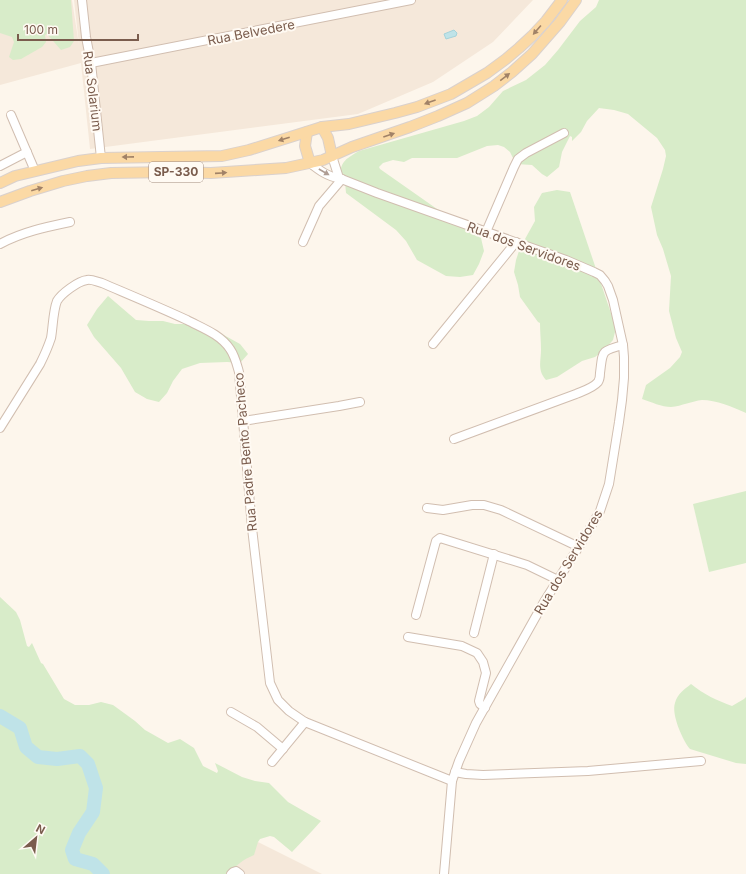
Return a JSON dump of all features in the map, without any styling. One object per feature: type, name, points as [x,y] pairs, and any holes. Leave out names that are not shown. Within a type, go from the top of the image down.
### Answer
[{"type":"main road","name":"SP-330","points":[[0,183],[15,176],[78,161],[101,158],[222,156],[249,150],[322,127],[348,124],[417,107],[451,94],[487,72],[519,48],[532,36],[562,0]]},
{"type":"main road","name":"SP-330","points":[[0,202],[63,181],[87,176],[111,173],[211,173],[286,168],[323,160],[352,147],[438,116],[467,103],[494,86],[532,54],[560,22],[576,0]]},
{"type":"main road","points":[[322,127],[328,138],[332,156]]},
{"type":"main road","points":[[307,132],[305,146],[310,163]]},
{"type":"street","name":"Rua Solarium","points":[[82,0],[86,37],[91,63],[101,158]]},
{"type":"street","name":"Rua Belvedere","points":[[91,63],[411,0]]},
{"type":"street","points":[[11,115],[36,171]]},
{"type":"street","points":[[486,232],[518,159],[526,153],[564,133]]},
{"type":"street","points":[[0,166],[27,152]]},
{"type":"street","points":[[303,242],[320,206],[340,179],[332,156]]},
{"type":"street","name":"Rua dos Servidores","points":[[310,163],[332,177],[566,260],[600,275],[608,286],[613,300],[623,345],[624,378],[622,400],[609,484],[600,511],[544,602],[465,747],[452,781],[444,874]]},
{"type":"street","points":[[0,244],[6,240],[39,229],[70,222]]},
{"type":"street","points":[[432,344],[516,242]]},
{"type":"street","name":"Rua Padre Bento Pacheco","points":[[0,428],[45,354],[51,338],[57,301],[70,288],[85,280],[92,280],[102,283],[160,307],[213,333],[221,339],[230,349],[239,372],[252,528],[270,683],[278,700],[289,711],[305,722],[452,781]]},
{"type":"street","points":[[454,439],[576,394],[593,386],[598,382],[600,377],[602,356],[611,348],[623,345]]},
{"type":"street","points":[[243,421],[360,402]]},
{"type":"street","points":[[427,508],[443,510],[472,505],[501,510],[579,547]]},
{"type":"street","points":[[416,615],[436,541],[440,538],[527,565],[558,580]]},
{"type":"street","points":[[474,633],[494,554]]},
{"type":"street","points":[[408,637],[462,646],[477,653],[483,662],[486,673],[479,701],[485,708]]},
{"type":"street","points":[[231,712],[257,727],[283,749]]},
{"type":"street","points":[[272,762],[305,722]]},
{"type":"street","points":[[455,772],[483,775],[588,771],[701,761]]},
{"type":"street","points":[[231,874],[236,871],[240,874]]},
{"type":"shaded area","points":[[0,0],[72,0],[79,45],[74,0],[533,0],[493,42],[433,82],[358,114],[90,149],[81,63],[0,85]]},
{"type":"shaded area","points":[[258,842],[322,874],[229,874]]},
{"type":"green space","points":[[0,0],[71,0],[74,41],[70,47],[61,50],[47,34],[45,35],[46,42],[42,47],[21,59],[13,60],[9,57],[14,42],[12,37],[0,33]]},
{"type":"green space","points":[[599,0],[746,0],[746,413],[724,404],[707,400],[668,407],[642,399],[646,385],[670,368],[680,357],[682,352],[676,338],[669,311],[671,276],[657,235],[651,207],[663,169],[666,156],[665,150],[657,138],[628,114],[599,108],[587,121],[581,132],[572,141],[572,137],[570,136],[562,152],[559,167],[547,177],[532,165],[516,164],[510,152],[504,147],[498,145],[487,146],[457,158],[412,158],[404,162],[393,160],[383,163],[379,167],[437,209],[472,229],[481,238],[484,251],[473,275],[460,277],[446,276],[417,260],[406,241],[396,230],[346,193],[345,182],[339,180],[344,162],[359,151],[477,116],[489,107],[503,91],[526,80],[545,65],[580,21],[596,7]]},
{"type":"green space","points":[[557,190],[570,192],[616,328],[613,340],[595,357],[582,361],[557,377],[546,380],[540,369],[540,323],[520,297],[514,272],[520,248],[535,221],[534,207],[542,193]]},
{"type":"green space","points":[[108,296],[136,320],[163,321],[213,329],[240,344],[248,354],[240,363],[200,363],[182,369],[173,381],[167,393],[159,402],[147,399],[135,392],[121,368],[94,337],[87,325],[97,309]]},
{"type":"green space","points":[[746,491],[746,563],[709,572],[693,504]]},
{"type":"green space","points":[[0,597],[16,612],[20,620],[27,646],[29,647],[32,643],[41,663],[64,699],[75,705],[89,705],[101,702],[113,705],[145,730],[168,743],[180,739],[194,748],[203,766],[217,773],[218,771],[215,763],[242,777],[269,783],[288,802],[321,821],[292,852],[274,837],[270,836],[260,839],[254,855],[240,863],[229,874],[0,874]]},
{"type":"green space","points":[[691,684],[711,697],[732,706],[746,697],[746,764],[736,763],[690,749],[687,745],[678,727],[674,708],[678,697]]},
{"type":"water","points":[[454,30],[457,33],[456,36],[446,39],[444,34]]},
{"type":"waterway","points":[[0,716],[20,728],[26,747],[38,757],[57,759],[80,756],[88,764],[96,788],[93,812],[79,833],[72,850],[75,859],[93,864],[103,874]]}]
